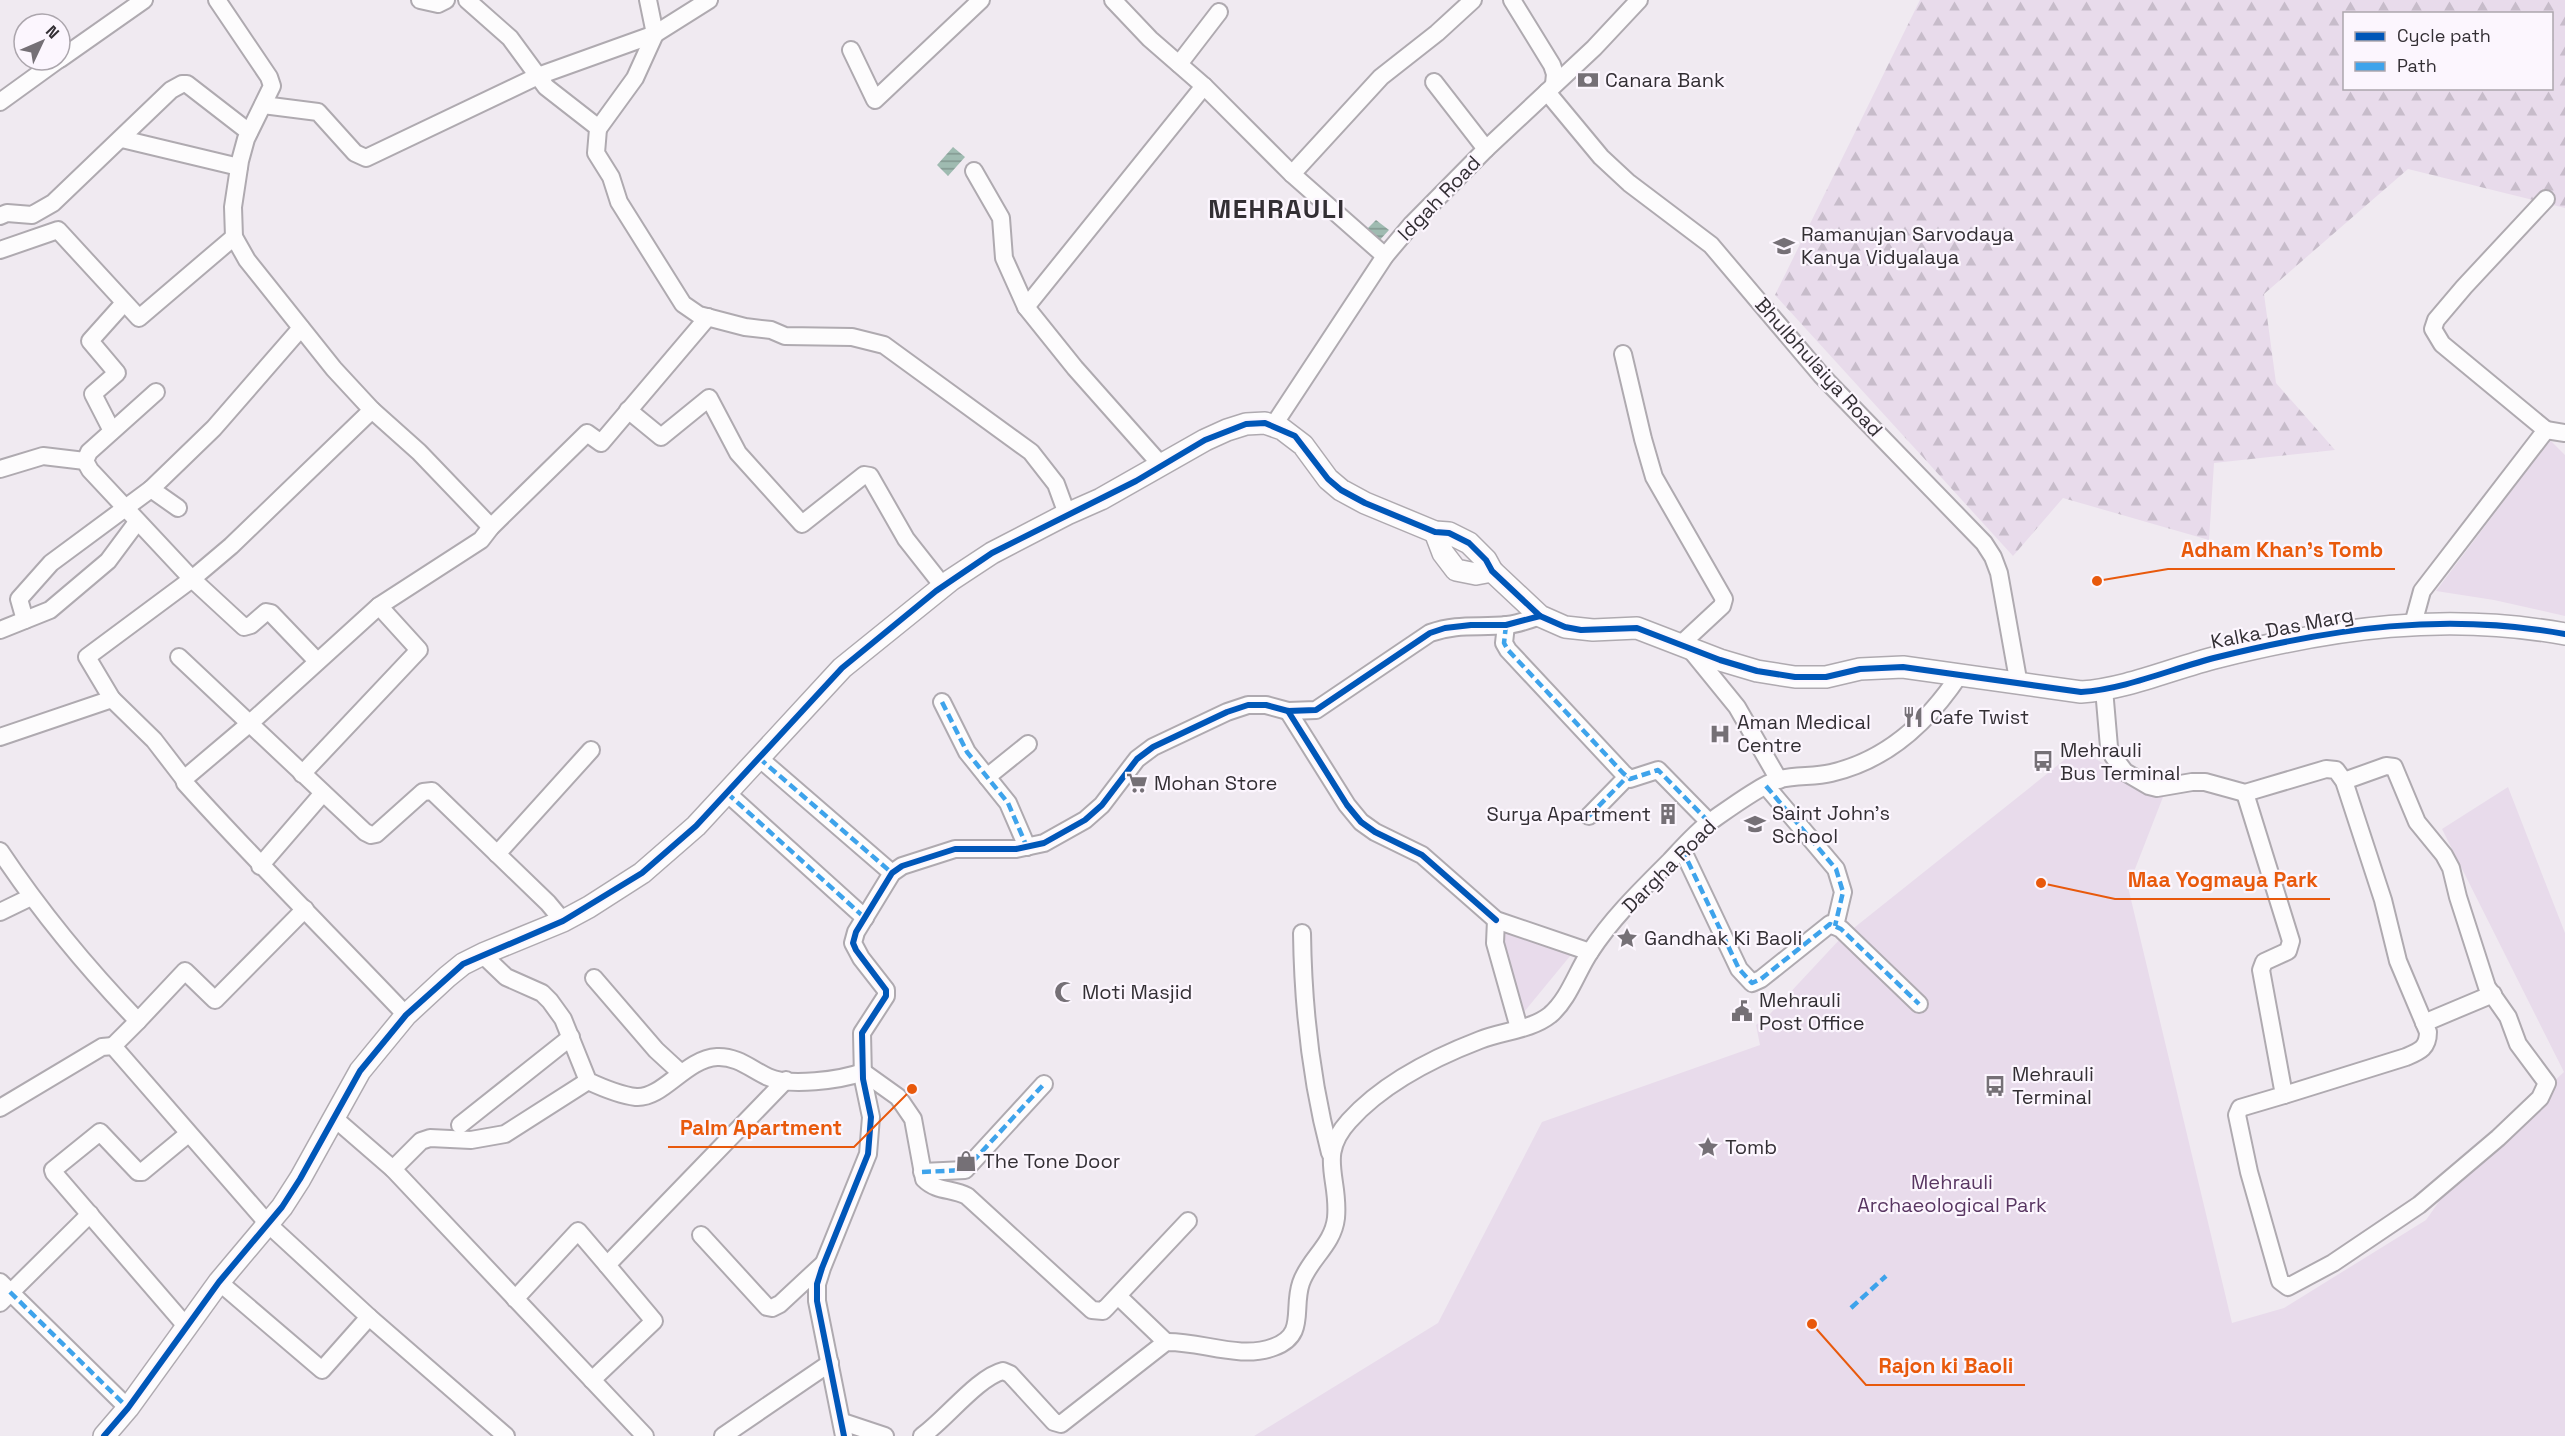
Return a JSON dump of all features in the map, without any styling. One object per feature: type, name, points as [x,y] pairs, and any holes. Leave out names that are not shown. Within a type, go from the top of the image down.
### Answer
[{"type":"street","points":[[72,50],[144,0]]},
{"type":"street","points":[[217,0],[269,76],[272,86],[249,132],[240,167],[233,207],[234,237],[247,260],[334,369],[372,410],[419,452],[491,527]]},
{"type":"street","points":[[420,0],[438,4],[446,0]]},
{"type":"street","points":[[467,0],[499,26],[557,97],[598,129]]},
{"type":"street","points":[[648,0],[655,34],[635,78],[598,129],[596,153],[611,177],[619,202],[683,304],[692,312],[745,327],[771,330],[785,336],[852,337],[884,345],[1031,452],[1056,484],[1067,514]]},
{"type":"street","points":[[263,105],[318,112],[355,153],[366,158],[538,76],[655,34],[709,0]]},
{"type":"street","points":[[851,50],[875,100],[981,0]]},
{"type":"street","points":[[1113,0],[1150,39],[1204,86],[1292,174],[1385,256]]},
{"type":"street","points":[[1292,174],[1381,76],[1437,33],[1473,0]]},
{"type":"street","points":[[1512,0],[1552,65],[1555,74],[1551,88]]},
{"type":"street","name":"Idgah Road","points":[[1273,426],[1385,256],[1441,193],[1594,48],[1639,0]]},
{"type":"street","points":[[1179,64],[1219,12]]},
{"type":"street","points":[[1,98],[40,72]]},
{"type":"street","points":[[1434,82],[1486,149]]},
{"type":"street","points":[[0,216],[7,213],[32,215],[53,203],[171,90],[182,84],[187,84],[249,132]]},
{"type":"street","points":[[1026,307],[1204,86]]},
{"type":"street","name":"Bhulbhulaiya Road","points":[[1551,88],[1581,136],[1629,183],[1711,245],[1822,376],[1984,543],[1993,556],[1999,573],[2019,685]]},
{"type":"street","points":[[122,139],[240,167]]},
{"type":"street","points":[[974,171],[1001,218],[1004,258],[1026,307],[1075,368],[1162,466]]},
{"type":"street","points":[[2546,199],[2464,287],[2436,320],[2433,329],[2442,344],[2546,429],[2565,433]]},
{"type":"street","points":[[0,250],[58,230],[139,318],[234,237]]},
{"type":"street","points":[[112,431],[93,394],[117,373],[90,341],[124,303]]},
{"type":"street","points":[[184,779],[380,606],[481,540],[491,527],[587,434],[601,443],[708,317]]},
{"type":"street","points":[[25,620],[19,599],[51,563],[151,489],[214,428],[300,328]]},
{"type":"street","points":[[1623,354],[1654,477],[1724,599],[1722,606],[1684,646]]},
{"type":"street","points":[[85,461],[89,452],[156,392]]},
{"type":"street","points":[[628,410],[661,438],[708,398],[738,453],[802,524],[864,475],[870,476],[906,538],[943,586]]},
{"type":"street","points":[[372,410],[231,546],[192,579],[87,657],[112,699],[154,741],[185,783],[260,866],[305,909],[406,1015]]},
{"type":"street","points":[[106,1435],[219,1282],[269,1225],[300,1179],[360,1071],[406,1015],[463,964],[563,921],[615,891],[651,866],[696,826],[842,668],[943,586],[992,553],[1101,499],[1227,430],[1246,424],[1265,423],[1295,436],[1328,478],[1341,490],[1365,503],[1435,532],[1449,533],[1469,543],[1486,560],[1492,571],[1540,616],[1565,627],[1581,630],[1637,628],[1757,671],[1802,677],[1826,677],[1878,667],[1960,674],[2019,685]]},
{"type":"street","points":[[2414,624],[2422,591],[2546,429]]},
{"type":"street","points":[[0,469],[43,456],[85,461]]},
{"type":"street","points":[[85,461],[90,470],[137,522],[192,579],[244,627],[251,626],[266,612],[272,613],[317,661]]},
{"type":"street","points":[[151,489],[178,508]]},
{"type":"street","points":[[0,630],[50,610],[108,561],[137,522]]},
{"type":"street","points":[[1435,532],[1443,553],[1456,570],[1476,574],[1492,571]]},
{"type":"street","points":[[302,774],[419,650],[380,606]]},
{"type":"street","points":[[885,1436],[844,1429],[817,1301],[817,1284],[868,1154],[871,1117],[863,1072],[861,1043],[863,1028],[886,996],[886,990],[853,943],[856,932],[892,873],[921,858],[955,849],[1027,848],[1066,832],[1085,820],[1102,804],[1137,759],[1153,747],[1236,708],[1255,704],[1288,711],[1310,711],[1327,704],[1415,641],[1430,633],[1445,628],[1471,625],[1506,626],[1540,616]]},
{"type":"street","name":"Kalka Das Marg","points":[[2019,685],[2081,692],[2104,689],[2195,663],[2293,639],[2359,628],[2414,624],[2487,625],[2565,634]]},
{"type":"street","points":[[1506,626],[1504,643],[1508,650],[1627,777],[1633,779],[1653,770],[1660,771],[1709,822]]},
{"type":"street","points":[[1684,646],[1737,707],[1772,783],[1836,869],[1843,892],[1835,926]]},
{"type":"street","points":[[179,657],[302,774],[371,835],[381,831],[423,792],[432,791],[563,921]]},
{"type":"street","name":"Dargha Road","points":[[1330,1152],[1348,1121],[1383,1090],[1428,1063],[1466,1046],[1536,1023],[1551,1014],[1561,1003],[1590,952],[1624,909],[1709,822],[1772,783],[1846,769],[1864,763],[1893,746],[1931,713],[1960,674]]},
{"type":"street","points":[[2104,689],[2109,747],[2118,765],[2125,772],[2149,786],[2157,788],[2205,782],[2245,793],[2326,769],[2336,770],[2344,781],[2383,900],[2398,961],[2428,1032],[2428,1042],[2420,1051],[2240,1107],[2237,1114],[2249,1172],[2280,1281],[2288,1287],[2333,1263],[2394,1224],[2498,1138],[2540,1098],[2547,1083],[2518,1044],[2508,1017],[2487,987],[2451,868],[2444,855],[2417,822],[2394,767],[2386,766],[2344,781]]},
{"type":"street","points":[[0,737],[112,699]]},
{"type":"street","points":[[942,702],[967,752],[1008,803],[1027,848]]},
{"type":"street","points":[[1288,711],[1347,805],[1361,822],[1375,832],[1422,855],[1496,920],[1590,952]]},
{"type":"street","points":[[987,777],[1028,744]]},
{"type":"street","points":[[497,854],[591,750]]},
{"type":"street","points":[[759,758],[892,873]]},
{"type":"street","points":[[1589,816],[1627,777]]},
{"type":"street","points":[[260,866],[323,793]]},
{"type":"street","points":[[727,793],[866,918]]},
{"type":"street","points":[[2245,793],[2291,941],[2288,951],[2264,962],[2261,970],[2284,1095]]},
{"type":"street","points":[[1682,849],[1739,969],[1748,981],[1757,982],[1830,924],[1835,926],[1919,1004]]},
{"type":"street","points":[[0,851],[31,897],[87,968],[138,1021]]},
{"type":"street","points":[[0,912],[31,897]]},
{"type":"street","points":[[113,1046],[185,971],[215,1000],[305,909]]},
{"type":"street","points":[[1496,920],[1495,943],[1519,1028]]},
{"type":"street","points":[[1118,1296],[1166,1342],[1253,1351],[1272,1348],[1292,1336],[1296,1327],[1300,1286],[1305,1274],[1333,1234],[1336,1218],[1330,1152],[1320,1116],[1307,1030],[1302,933]]},
{"type":"street","points":[[482,954],[511,980],[542,993],[558,1012],[571,1037],[588,1081],[617,1093],[638,1097],[656,1091],[703,1059],[726,1057],[739,1061],[768,1078],[786,1080],[829,1081],[863,1072]]},
{"type":"street","points":[[594,978],[656,1050],[681,1073]]},
{"type":"street","points":[[2424,1023],[2493,994]]},
{"type":"street","points":[[460,1125],[571,1037]]},
{"type":"street","points":[[0,1108],[102,1047],[113,1046],[269,1225],[369,1317],[506,1436]]},
{"type":"street","points":[[863,1072],[898,1097],[913,1119],[922,1172],[930,1185],[940,1190],[959,1191],[968,1197],[1092,1310],[1103,1311],[1188,1221]]},
{"type":"street","points":[[607,1265],[786,1080]]},
{"type":"street","points":[[393,1169],[421,1141],[430,1138],[471,1140],[505,1134],[588,1081]]},
{"type":"street","points":[[922,1172],[964,1170],[1044,1084]]},
{"type":"street","points":[[333,1117],[393,1169],[645,1436]]},
{"type":"street","points":[[186,1326],[53,1170],[96,1133],[103,1134],[138,1172],[142,1172],[188,1134]]},
{"type":"street","points":[[90,1214],[3,1292],[128,1408]]},
{"type":"street","points":[[515,1299],[578,1231],[654,1321],[592,1380]]},
{"type":"street","points":[[701,1235],[767,1307],[772,1308],[780,1304],[823,1264]]},
{"type":"street","points":[[219,1282],[322,1370],[369,1317]]},
{"type":"street","points":[[922,1436],[996,1372],[1003,1371],[1010,1374],[1054,1422],[1061,1424],[1166,1342]]},
{"type":"street","points":[[723,1436],[830,1363]]},
{"type":"green space","points":[[1920,0],[2565,0],[2565,208],[2408,169],[2264,294],[2276,383],[2335,450],[2214,463],[2209,540],[2063,498],[2013,556],[1775,295]]},
{"type":"green space","points":[[2550,440],[2565,455],[2565,616],[2494,600],[2436,591]]},
{"type":"green space","name":"Mehrauli Archaeological Park","points":[[2078,749],[2163,797],[2128,887],[2232,1323],[2284,1308],[2426,1220],[2469,1159],[2564,1072],[2442,829],[2508,787],[2565,933],[2565,1436],[1254,1436],[1438,1323],[1542,1122],[1760,1045],[1756,1025],[1770,1014],[1840,939]]},
{"type":"green space","points":[[1509,924],[1575,950],[1519,1018],[1497,931]]},
{"type":"shaded area","points":[[953,147],[965,157],[948,176],[937,165]]},
{"type":"shaded area","points":[[1376,220],[1389,230],[1378,242],[1365,231]]},
{"type":"marked path","points":[[1506,625],[1504,643],[1508,650],[1623,773],[1630,779],[1658,770],[1709,822]]},
{"type":"marked path","points":[[942,702],[967,752],[1008,803],[1027,847]]},
{"type":"marked path","points":[[759,758],[892,873]]},
{"type":"marked path","points":[[1589,816],[1627,777]]},
{"type":"marked path","points":[[1766,786],[1836,869],[1843,892],[1835,926]]},
{"type":"marked path","points":[[727,793],[865,918]]},
{"type":"marked path","points":[[1682,849],[1739,969],[1752,983],[1761,979],[1830,924],[1841,929],[1919,1004]]},
{"type":"marked path","points":[[922,1172],[965,1170],[1044,1084]]},
{"type":"marked path","points":[[1851,1308],[1886,1276]]},
{"type":"marked path","points":[[10,1292],[128,1408]]},
{"type":"cycle path","points":[[104,1436],[128,1408],[219,1282],[282,1207],[360,1071],[406,1015],[463,964],[563,921],[642,873],[696,826],[842,668],[936,591],[992,553],[1136,481],[1205,440],[1246,424],[1265,423],[1295,436],[1328,479],[1341,490],[1365,503],[1435,532],[1449,533],[1469,543],[1486,560],[1492,571],[1540,616]]},
{"type":"cycle path","points":[[844,1436],[817,1301],[817,1284],[868,1154],[871,1117],[863,1079],[862,1033],[886,996],[886,990],[856,950],[853,943],[856,932],[892,873],[902,866],[955,849],[1016,849],[1044,843],[1085,820],[1102,805],[1137,759],[1153,747],[1227,712],[1248,705],[1266,705],[1288,711],[1316,710],[1430,633],[1445,628],[1471,625],[1506,625],[1540,616],[1565,627],[1581,630],[1637,628],[1720,660],[1757,671],[1795,677],[1826,677],[1860,669],[1903,667],[2081,692],[2133,683],[2201,662],[2262,647],[2347,631],[2390,626],[2476,624],[2520,627],[2565,634]]},
{"type":"cycle path","points":[[1288,711],[1347,805],[1361,822],[1375,832],[1422,855],[1496,920]]},
{"type":"place","name":"Canara Bank","points":[[1588,80]]},
{"type":"place","name":"Ramanujan Sarvodaya Kanya Vidyalaya","points":[[1784,246]]},
{"type":"place","name":"Adham Khan's Tomb","points":[[2097,581]]},
{"type":"place","name":"Cafe Twist","points":[[1913,717]]},
{"type":"place","name":"Aman Medical Centre","points":[[1720,734]]},
{"type":"place","name":"Mehrauli Bus Terminal","points":[[2043,761]]},
{"type":"place","name":"Mohan Store","points":[[1137,783]]},
{"type":"place","name":"Surya Apartment","points":[[1668,814]]},
{"type":"place","name":"Saint John's School","points":[[1755,824]]},
{"type":"place","name":"Maa Yogmaya Park","points":[[2041,883]]},
{"type":"place","name":"Gandhak Ki Baoli","points":[[1627,938]]},
{"type":"place","name":"Moti Masjid","points":[[1065,992]]},
{"type":"place","name":"Mehrauli Post Office","points":[[1742,1011]]},
{"type":"place","name":"Mehrauli Terminal","points":[[1995,1086]]},
{"type":"place","name":"Palm Apartment","points":[[912,1089]]},
{"type":"place","name":"Tomb","points":[[1708,1147]]},
{"type":"place","name":"The Tone Door","points":[[966,1161]]},
{"type":"place","name":"Rajon ki Baoli","points":[[1812,1324]]},
{"type":"district","name":"MEHRAULI","points":[[1277,209]]}]
